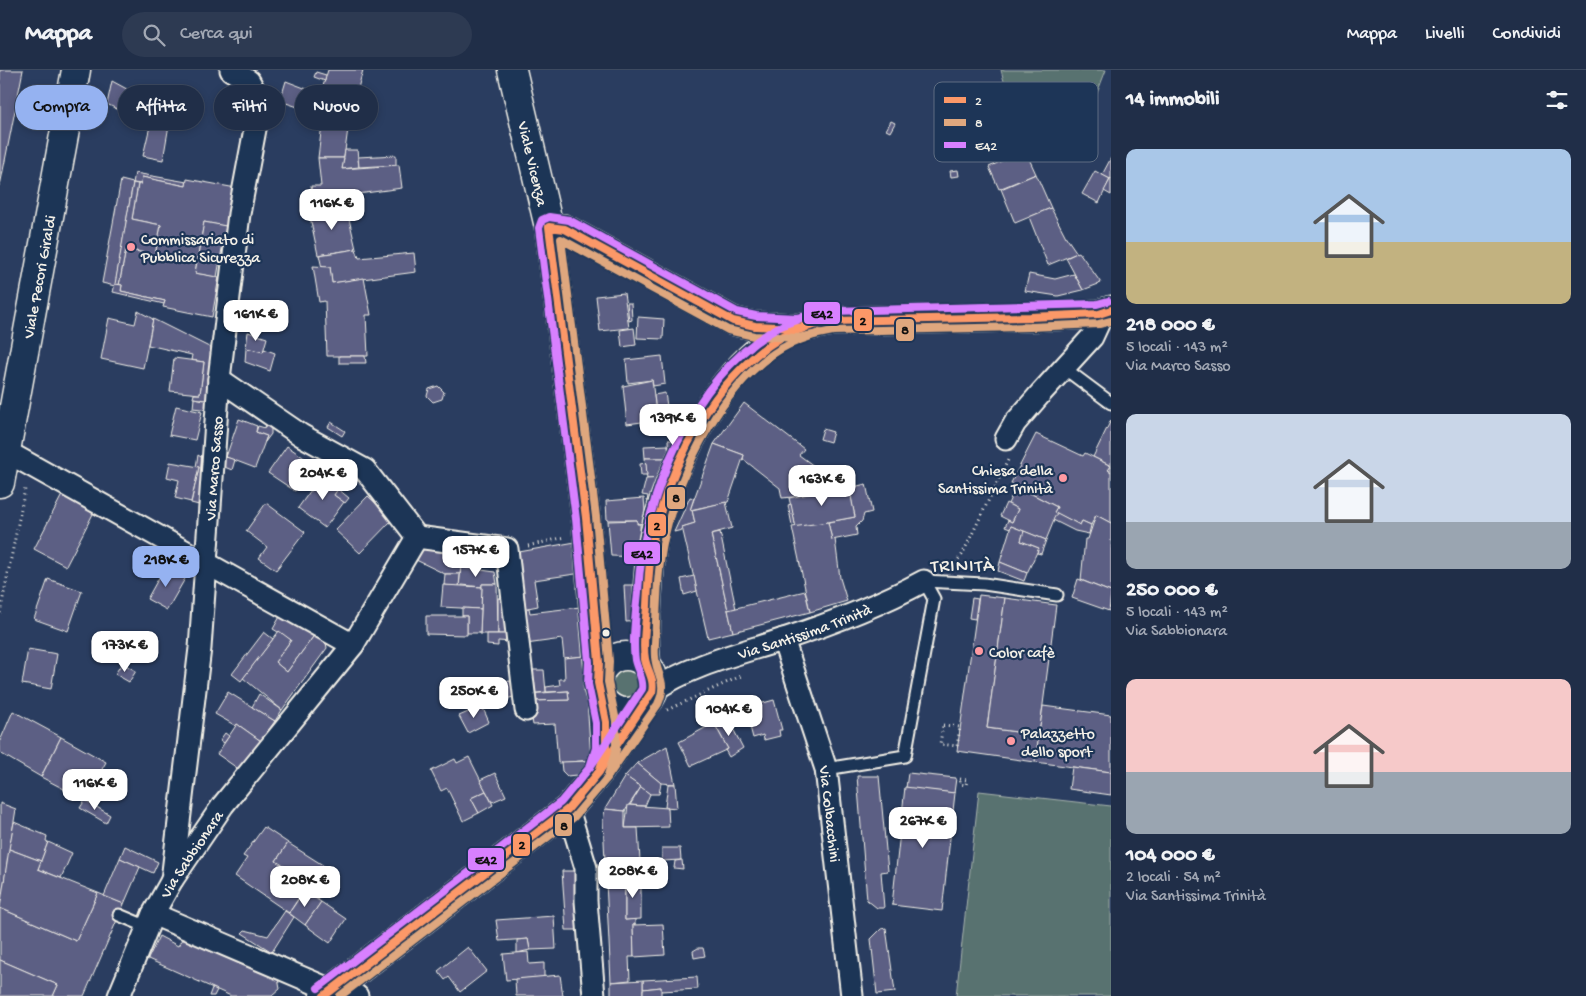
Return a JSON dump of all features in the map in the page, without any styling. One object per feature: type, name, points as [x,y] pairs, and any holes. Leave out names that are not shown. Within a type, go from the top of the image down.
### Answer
[{"type":"street","name":"Viale Pecori Giraldi","points":[[0,483],[3,450],[76,70]]},
{"type":"street","name":"Via Marco Sasso","points":[[172,880],[191,735],[219,379],[239,214],[256,124],[255,92],[249,81],[231,70]]},
{"type":"street","name":"Viale Vicenza","points":[[512,70],[549,227],[586,518],[585,533],[599,674],[599,693],[603,701],[606,722],[606,750],[599,772]]},
{"type":"street","points":[[549,227],[565,230],[733,321],[755,326],[798,328],[832,320],[871,318],[970,319],[1105,312]]},
{"type":"street","points":[[1006,439],[1015,424],[1092,337],[1105,312]]},
{"type":"street","points":[[603,701],[618,711],[636,710],[648,682],[644,646],[654,538],[658,521],[684,452],[743,359],[747,343],[743,333],[733,321]]},
{"type":"street","points":[[733,375],[751,356],[798,328]]},
{"type":"street","points":[[219,379],[301,435],[365,470],[416,537],[506,550],[526,710]]},
{"type":"street","points":[[3,450],[353,645]]},
{"type":"street","name":"Via Sabbionara","points":[[338,992],[150,920],[172,880],[223,805],[353,645],[416,537]]},
{"type":"street","name":"Via Santissima Trinità","points":[[648,682],[682,675],[866,610],[924,581]]},
{"type":"street","name":"Via Colbacchini","points":[[783,639],[826,769],[852,996]]},
{"type":"street","points":[[599,674],[611,660],[620,656],[638,658],[648,682]]},
{"type":"street","points":[[338,992],[568,809],[599,772],[648,682]]},
{"type":"street","points":[[568,809],[586,868],[586,901],[594,996]]},
{"type":"street","points":[[119,996],[150,920]]},
{"type":"lane","points":[[1064,368],[1111,403]]},
{"type":"lane","points":[[924,581],[984,584],[1057,595]]},
{"type":"lane","points":[[826,769],[905,756],[934,600],[924,581]]},
{"type":"lane","points":[[119,915],[150,920]]},
{"type":"path","points":[[0,613],[30,464]]},
{"type":"path","points":[[506,550],[585,533]]},
{"type":"path","points":[[943,725],[960,727],[957,746],[940,744],[943,725]]},
{"type":"green space","points":[[1001,70],[1106,70],[1098,91],[1098,82],[1004,82]]},
{"type":"green space","points":[[626,667],[633,668],[638,672],[642,677],[642,691],[638,696],[633,700],[626,701],[619,700],[614,696],[610,691],[609,684],[610,677],[614,672],[619,668]]},
{"type":"green space","points":[[979,791],[1111,806],[1111,996],[956,996]]},
{"type":"building","points":[[0,70],[23,70],[20,85],[15,85],[15,110],[0,186]]},
{"type":"building","points":[[328,70],[363,70],[359,85],[323,85]]},
{"type":"building","points":[[316,72],[326,75],[325,81],[314,77]]},
{"type":"building","points":[[112,81],[119,85],[118,110],[108,105]]},
{"type":"building","points":[[286,81],[296,85],[295,106],[285,103]]},
{"type":"building","points":[[891,121],[895,123],[890,132],[886,130]]},
{"type":"building","points":[[149,130],[168,130],[163,160],[143,156]]},
{"type":"building","points":[[321,130],[348,130],[344,158],[318,158]]},
{"type":"building","points":[[345,150],[357,150],[359,167],[342,169]]},
{"type":"building","points":[[396,155],[396,165],[359,167],[358,157]]},
{"type":"building","points":[[318,158],[344,158],[342,169],[399,165],[402,188],[343,196],[344,206],[311,212],[308,200],[313,200],[311,186],[321,186]]},
{"type":"building","points":[[1111,158],[1111,178],[1110,179],[1102,175]]},
{"type":"building","points":[[1000,162],[1030,162],[1036,174],[999,189],[989,167]]},
{"type":"building","points":[[958,170],[959,176],[951,177],[950,171]]},
{"type":"building","points":[[1095,171],[1110,179],[1099,203],[1082,194]]},
{"type":"building","points":[[135,173],[187,182],[186,186],[142,177],[141,184],[133,183]]},
{"type":"building","points":[[1036,174],[1051,208],[1015,223],[1001,189]]},
{"type":"building","points":[[142,177],[186,186],[187,179],[236,188],[229,227],[204,222],[195,273],[219,277],[212,317],[163,307],[165,301],[121,291],[122,285],[119,285],[126,249],[155,255],[161,225],[132,219],[138,184],[141,184]]},
{"type":"building","points":[[1111,178],[1111,195],[1104,191]]},
{"type":"building","points":[[121,180],[133,183],[115,286],[102,283]]},
{"type":"building","points":[[133,183],[138,184],[132,219],[161,225],[155,255],[126,249],[119,285],[115,284]]},
{"type":"building","points":[[346,206],[356,249],[318,255],[309,212]]},
{"type":"building","points":[[1051,208],[1066,237],[1077,253],[1048,265],[1029,217]]},
{"type":"building","points":[[204,222],[226,226],[217,277],[195,273]]},
{"type":"building","points":[[356,249],[359,258],[414,253],[416,272],[332,283],[330,267],[322,268],[319,255]]},
{"type":"building","points":[[1079,252],[1101,283],[1083,290],[1066,258]]},
{"type":"building","points":[[313,266],[330,267],[332,283],[364,278],[371,315],[366,315],[368,356],[327,356],[325,301],[319,302]]},
{"type":"building","points":[[1029,274],[1055,279],[1074,274],[1083,290],[1058,296],[1025,291]]},
{"type":"building","points":[[115,284],[122,285],[121,291],[165,301],[164,304],[113,292]]},
{"type":"building","points":[[624,293],[629,328],[600,331],[596,296]]},
{"type":"building","points":[[627,303],[631,303],[632,320],[629,321]]},
{"type":"building","points":[[138,311],[153,319],[143,368],[101,359],[109,318],[135,324]]},
{"type":"building","points":[[638,317],[664,319],[663,339],[637,338]]},
{"type":"building","points":[[153,319],[213,349],[210,401],[193,398],[194,394],[200,394],[204,362],[191,360],[192,355],[148,345]]},
{"type":"building","points":[[634,328],[636,345],[622,347],[620,330]]},
{"type":"building","points":[[248,332],[267,338],[263,352],[246,348]]},
{"type":"building","points":[[246,348],[263,352],[264,349],[275,353],[270,371],[245,362]]},
{"type":"building","points":[[339,356],[365,356],[366,363],[339,363]]},
{"type":"building","points":[[662,356],[665,384],[653,386],[652,380],[628,383],[626,360]]},
{"type":"building","points":[[174,358],[204,362],[200,394],[170,391]]},
{"type":"building","points":[[652,380],[657,420],[627,424],[623,386]]},
{"type":"building","points":[[438,386],[444,392],[442,399],[433,402],[427,396],[429,389]]},
{"type":"building","points":[[665,393],[669,419],[657,420],[654,395]]},
{"type":"building","points":[[194,398],[210,401],[209,410],[193,408]]},
{"type":"building","points":[[744,403],[804,449],[799,455],[818,469],[802,490],[803,496],[782,498],[780,488],[743,459],[744,455],[714,444]]},
{"type":"building","points":[[176,406],[202,412],[195,440],[169,435]]},
{"type":"building","points":[[239,419],[257,426],[256,432],[267,436],[255,468],[226,457]]},
{"type":"building","points":[[1111,420],[1111,466],[1093,457]]},
{"type":"building","points":[[331,422],[345,431],[342,436],[328,427]]},
{"type":"building","points":[[266,424],[271,426],[271,434],[265,442],[267,436],[256,432],[258,426],[265,428]]},
{"type":"building","points":[[823,429],[833,432],[830,442],[820,439]]},
{"type":"building","name":"Chiesa della Santissima Trinità","points":[[1036,434],[1083,456],[1085,453],[1111,466],[1108,470],[1111,472],[1111,523],[1096,515],[1091,525],[1082,521],[1080,525],[1054,512],[1057,507],[1011,483]]},
{"type":"building","points":[[668,440],[681,440],[669,458]]},
{"type":"building","points":[[714,444],[744,455],[728,502],[690,510]]},
{"type":"building","points":[[668,445],[669,458],[645,458],[644,446]]},
{"type":"building","points":[[287,446],[313,464],[295,491],[268,473]]},
{"type":"building","points":[[198,455],[207,461],[203,506],[191,503],[199,467],[196,467]]},
{"type":"building","points":[[226,457],[235,460],[232,470],[222,466]]},
{"type":"building","points":[[645,458],[669,458],[662,478],[647,479]]},
{"type":"building","points":[[170,462],[199,467],[191,502],[175,498],[179,480],[167,477]]},
{"type":"building","points":[[646,463],[647,475],[641,475],[640,464]]},
{"type":"building","points":[[324,472],[342,485],[334,495],[344,502],[325,528],[298,508]]},
{"type":"building","points":[[663,478],[655,504],[647,501],[648,496],[642,495],[646,479]]},
{"type":"building","points":[[866,484],[872,512],[864,514],[862,521],[856,527],[857,535],[832,540],[828,522],[855,517],[849,488]]},
{"type":"building","points":[[849,486],[855,517],[796,528],[789,498]]},
{"type":"building","points":[[1016,486],[1057,507],[1054,512],[1057,513],[1046,540],[1011,526],[1010,529],[1005,527],[1008,520],[1012,522],[1018,509],[1008,504]]},
{"type":"building","points":[[338,489],[349,498],[345,503],[334,495]]},
{"type":"building","points":[[62,495],[94,512],[66,566],[34,549]]},
{"type":"building","points":[[368,496],[393,519],[360,553],[335,530]]},
{"type":"building","points":[[690,497],[694,498],[690,510],[692,510],[695,523],[674,532]]},
{"type":"building","points":[[644,498],[646,523],[637,524],[637,520],[607,520],[606,501]]},
{"type":"building","points":[[726,502],[732,528],[711,534],[733,632],[708,638],[682,527],[695,523],[692,510]]},
{"type":"building","points":[[266,503],[305,532],[276,570],[259,558],[267,547],[246,531]]},
{"type":"building","points":[[1006,503],[1018,509],[1012,522],[1000,516]]},
{"type":"building","points":[[791,504],[795,524],[792,525],[788,505]]},
{"type":"building","points":[[1057,513],[1080,525],[1082,521],[1091,525],[1089,534],[1075,531],[1053,520]]},
{"type":"building","points":[[1096,515],[1111,523],[1111,592],[1081,580],[1085,539],[1088,539]]},
{"type":"building","points":[[637,520],[637,524],[640,524],[641,557],[611,556],[608,521]]},
{"type":"building","points":[[828,522],[832,540],[835,539],[840,578],[847,601],[810,612],[792,527]]},
{"type":"building","points":[[1011,526],[1024,531],[1021,541],[1039,548],[1027,573],[1000,562]]},
{"type":"building","points":[[1024,531],[1046,540],[1041,554],[1037,553],[1039,548],[1021,541]]},
{"type":"building","points":[[720,532],[736,609],[728,610],[711,534]]},
{"type":"building","points":[[581,541],[582,573],[534,580],[538,606],[523,609],[519,552]]},
{"type":"building","points":[[422,544],[465,561],[463,567],[461,567],[460,574],[445,574],[414,559]]},
{"type":"building","points":[[465,562],[476,564],[475,569],[463,567]]},
{"type":"building","points":[[1000,562],[1027,573],[1024,581],[998,571]]},
{"type":"building","points":[[166,565],[186,577],[167,610],[147,599]]},
{"type":"building","points":[[461,567],[495,572],[497,584],[482,584],[482,587],[462,585],[462,588],[459,587]]},
{"type":"building","points":[[445,574],[460,574],[459,587],[444,585]]},
{"type":"building","points":[[694,576],[697,591],[684,595],[681,579]]},
{"type":"building","points":[[48,579],[82,591],[68,631],[34,619]]},
{"type":"building","points":[[1078,579],[1111,592],[1109,611],[1072,598]]},
{"type":"building","points":[[482,584],[497,584],[498,634],[480,634]]},
{"type":"building","points":[[443,585],[482,587],[481,609],[441,607]]},
{"type":"building","points":[[624,585],[637,585],[638,621],[626,622]]},
{"type":"building","points":[[805,591],[810,612],[733,632],[728,610]]},
{"type":"building","points":[[979,595],[1005,598],[987,728],[1039,735],[1035,762],[957,751]]},
{"type":"building","points":[[498,598],[502,598],[502,618],[511,618],[511,634],[498,634]]},
{"type":"building","points":[[972,598],[978,599],[975,619],[969,618]]},
{"type":"building","points":[[1005,598],[1056,605],[1039,735],[987,728]]},
{"type":"building","points":[[580,607],[584,656],[564,658],[562,639],[526,644],[523,609],[529,608],[530,613]]},
{"type":"building","points":[[462,608],[481,609],[480,633],[467,633],[467,616],[462,616]]},
{"type":"building","points":[[282,613],[316,633],[287,672],[275,662],[291,640],[273,629]]},
{"type":"building","points":[[426,616],[467,616],[467,635],[426,634]]},
{"type":"building","points":[[279,631],[291,640],[275,662],[287,672],[316,633],[325,638],[327,648],[282,710],[243,678]]},
{"type":"building","points":[[264,632],[273,639],[241,681],[232,674]]},
{"type":"building","points":[[487,634],[511,634],[512,642],[498,641],[498,646],[487,645]]},
{"type":"building","points":[[113,643],[125,648],[120,659],[109,654]]},
{"type":"building","points":[[28,649],[57,654],[51,689],[22,684]]},
{"type":"building","points":[[584,656],[591,760],[558,763],[555,724],[533,725],[529,701],[569,700],[568,691],[546,692],[546,687],[560,685],[559,679],[565,679],[564,658]]},
{"type":"building","points":[[122,663],[136,671],[129,682],[115,674]]},
{"type":"building","points":[[527,670],[544,670],[546,692],[528,694]]},
{"type":"building","points":[[510,681],[514,697],[496,701],[493,684]]},
{"type":"building","points":[[568,691],[569,700],[529,701],[528,694]]},
{"type":"building","points":[[228,692],[275,721],[261,741],[237,724],[236,726],[215,714]]},
{"type":"building","points":[[259,694],[282,710],[275,721],[252,707]]},
{"type":"building","points":[[774,700],[782,730],[779,730],[780,736],[764,740],[763,735],[753,738],[745,708]]},
{"type":"building","points":[[482,706],[489,722],[468,733],[459,716]]},
{"type":"building","points":[[1043,706],[1111,715],[1111,772],[1035,762]]},
{"type":"building","points":[[13,711],[61,737],[41,777],[0,753],[0,741]]},
{"type":"building","points":[[727,717],[743,748],[729,757],[725,750],[728,749],[714,723]]},
{"type":"building","points":[[714,723],[728,749],[691,766],[679,742]]},
{"type":"building","points":[[237,724],[261,741],[240,770],[217,754]]},
{"type":"building","points":[[225,733],[229,736],[224,743],[220,740]]},
{"type":"building","points":[[61,737],[106,762],[85,800],[41,777]]},
{"type":"building","points":[[667,746],[675,784],[661,783],[637,763]]},
{"type":"building","points":[[469,757],[486,791],[471,798],[479,813],[463,821],[447,788],[441,791],[431,771],[455,759],[457,763]]},
{"type":"building","points":[[589,761],[586,774],[567,776],[562,771],[561,762]]},
{"type":"building","points":[[637,763],[661,783],[659,794],[650,794],[625,776]]},
{"type":"building","points":[[1072,767],[1111,772],[1111,795],[1069,789]]},
{"type":"building","points":[[495,773],[506,796],[492,802],[480,780]]},
{"type":"building","points":[[908,773],[956,778],[954,793],[906,788]]},
{"type":"building","points":[[625,776],[641,787],[625,811],[605,809]]},
{"type":"building","points":[[857,776],[879,776],[888,871],[881,872],[884,908],[877,908],[867,900]]},
{"type":"building","points":[[668,784],[675,784],[677,808],[665,807]]},
{"type":"building","points":[[641,787],[650,794],[645,806],[630,805]]},
{"type":"building","points":[[905,787],[955,793],[942,911],[892,905]]},
{"type":"building","points":[[486,791],[493,805],[479,813],[471,798]]},
{"type":"building","points":[[85,800],[110,815],[106,823],[80,808]]},
{"type":"building","points":[[0,803],[16,809],[0,908]]},
{"type":"building","points":[[628,805],[668,808],[669,827],[625,828]]},
{"type":"building","points":[[605,809],[625,811],[625,828],[638,828],[641,878],[625,880],[625,920],[635,919],[635,925],[633,925],[634,957],[629,957],[630,980],[611,982],[603,821]]},
{"type":"building","points":[[14,822],[47,836],[46,841],[48,842],[41,861],[9,849]]},
{"type":"building","points":[[264,827],[288,843],[276,861],[309,882],[289,913],[235,876],[247,858],[243,856]]},
{"type":"building","points":[[48,842],[72,853],[61,878],[38,869]]},
{"type":"building","points":[[288,843],[337,874],[318,900],[304,891],[309,882],[276,861]]},
{"type":"building","points":[[125,846],[158,862],[153,873],[120,858]]},
{"type":"building","points":[[662,848],[680,848],[681,860],[662,861]]},
{"type":"building","points":[[9,849],[41,861],[38,869],[98,893],[76,941],[0,908]]},
{"type":"building","points":[[120,858],[140,867],[124,904],[104,896]]},
{"type":"building","points":[[682,860],[683,869],[674,868],[675,861]]},
{"type":"building","points":[[562,871],[582,871],[585,930],[566,930]]},
{"type":"building","points":[[641,878],[641,919],[625,920],[625,880]]},
{"type":"building","points":[[304,891],[321,902],[305,925],[289,913]]},
{"type":"building","points":[[98,893],[124,904],[84,996],[53,996],[58,985],[0,960],[0,908],[76,941]]},
{"type":"building","points":[[321,902],[346,919],[330,943],[305,925]]},
{"type":"building","points":[[285,911],[294,917],[272,952],[242,933],[245,930],[268,936]]},
{"type":"building","points":[[554,916],[556,949],[530,950],[528,939],[499,941],[496,920]]},
{"type":"building","points":[[663,924],[665,955],[634,957],[633,925]]},
{"type":"building","points":[[886,928],[895,992],[877,994],[871,939],[881,929]]},
{"type":"building","points":[[185,934],[278,978],[280,989],[272,996],[231,996],[148,959],[159,936],[178,946]]},
{"type":"building","points":[[528,939],[530,950],[517,953],[517,940]]},
{"type":"building","points":[[468,947],[487,971],[460,992],[449,977],[445,980],[438,971]]},
{"type":"building","points":[[703,948],[705,956],[694,958],[693,951]]},
{"type":"building","points":[[528,952],[529,964],[544,963],[544,977],[506,980],[503,954]]},
{"type":"building","points":[[0,960],[58,985],[53,996],[0,996]]},
{"type":"building","points":[[560,975],[563,996],[516,996],[515,979]]},
{"type":"building","points":[[697,977],[698,989],[661,991],[661,987],[643,989],[643,980]]},
{"type":"building","points":[[643,980],[643,996],[611,996],[611,982]]},
{"type":"building","points":[[661,987],[661,996],[643,996],[643,989]]},
{"type":"building","points":[[212,988],[217,990],[214,996],[209,996]]},
{"type":"transit line","name":"E42","points":[[318,988],[561,802],[590,767],[596,748],[596,723],[588,684],[589,662],[576,519],[539,228],[542,220],[549,217],[569,220],[737,312],[756,316],[797,318],[832,311],[1097,304],[1108,301]]},
{"type":"transit line","name":"2","points":[[324,996],[568,809],[599,772],[606,750],[606,722],[598,683],[599,662],[586,518],[549,227],[565,229],[733,321],[755,326],[798,328],[832,321],[1030,317],[1099,314],[1111,310]]},
{"type":"transit line","name":"8","points":[[340,996],[574,817],[607,778],[616,750],[616,721],[608,682],[609,661],[596,517],[561,239],[728,330],[754,336],[798,338],[833,331],[1030,327],[1099,324],[1111,321]]},
{"type":"transit line","name":"E42","points":[[590,767],[642,689],[641,678],[635,660],[634,644],[642,555],[650,517],[662,479],[678,442],[697,407],[721,375],[748,348],[779,327],[811,315]]},
{"type":"transit line","name":"2","points":[[598,773],[652,692],[653,687],[644,653],[651,553],[662,506],[685,449],[700,422],[736,374],[758,353],[783,336],[815,324]]},
{"type":"transit line","name":"8","points":[[606,779],[658,704],[661,696],[662,685],[655,657],[660,560],[671,513],[693,456],[708,428],[745,378],[767,359],[790,344],[819,333]]},
{"type":"place","name":"Commissariato di Pubblica Sicurezza","points":[[131,247]]},
{"type":"place","name":"Chiesa della Santissima Trinità","points":[[1063,478]]},
{"type":"place","name":"Color cafè","points":[[979,651]]},
{"type":"place","name":"Palazzetto dello sport","points":[[1011,741]]},
{"type":"district","name":"TRINITÀ","points":[[963,564]]}]
